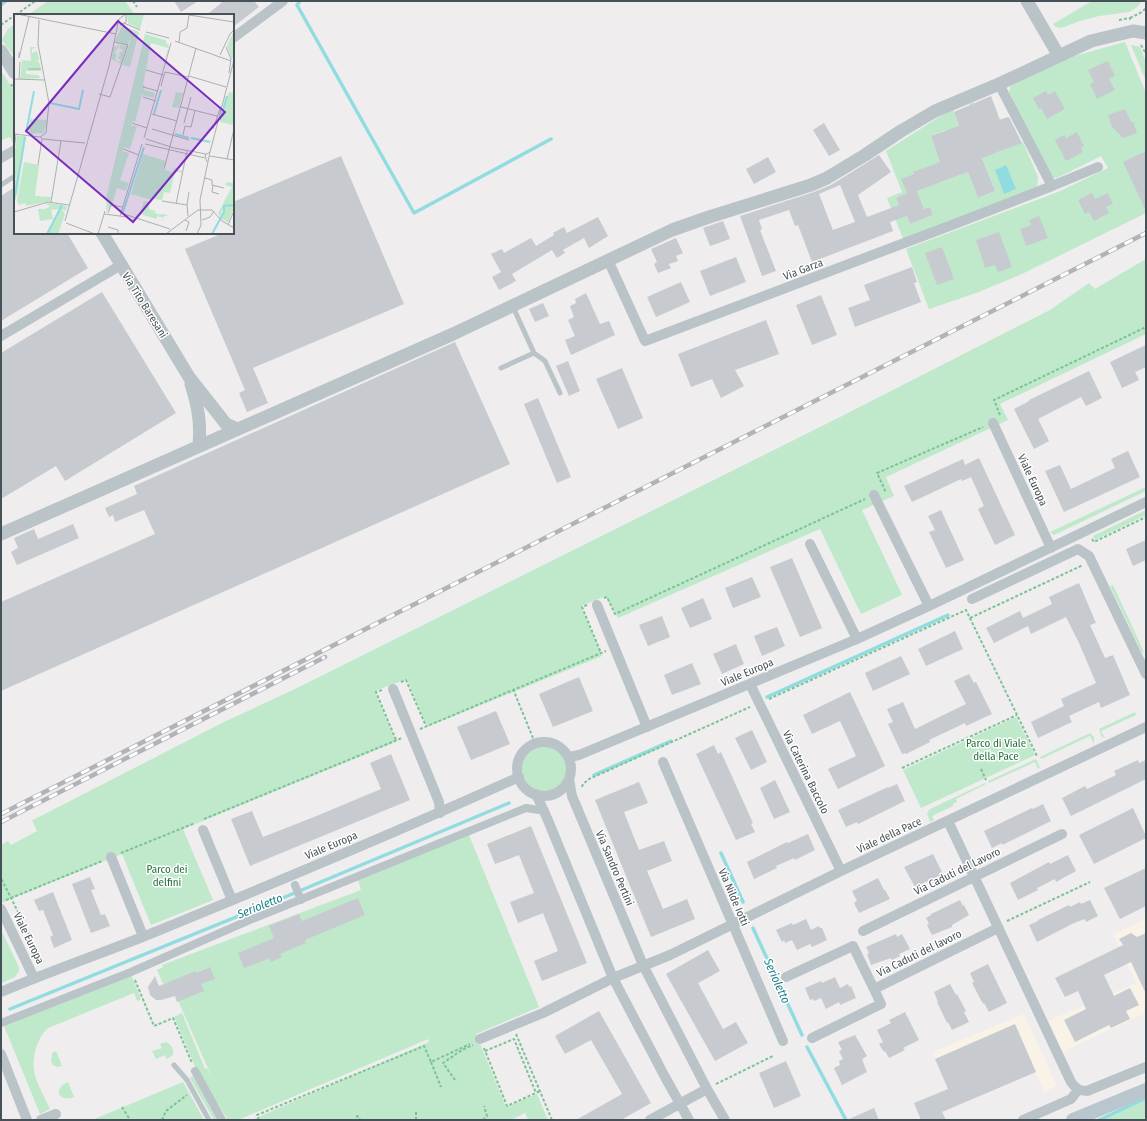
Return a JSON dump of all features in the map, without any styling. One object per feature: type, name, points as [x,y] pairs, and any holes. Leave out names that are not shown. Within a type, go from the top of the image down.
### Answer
[{"type":"main road","points":[[1073,1120],[1146,1090]]},
{"type":"street","points":[[234,37],[283,1]]},
{"type":"street","points":[[1027,1],[1059,56]]},
{"type":"street","points":[[1,534],[512,306],[672,230],[811,185],[843,169],[901,131],[935,111],[999,84],[1091,41],[1132,27],[1146,20]]},
{"type":"street","points":[[1132,27],[1146,33]]},
{"type":"street","points":[[1,51],[14,71]]},
{"type":"street","points":[[999,84],[1052,186]]},
{"type":"street","points":[[1,158],[14,151]]},
{"type":"street","name":"Via Garza","points":[[608,260],[645,341],[952,226],[1098,166]]},
{"type":"street","name":"Via Tito Baresani","points":[[103,234],[189,376],[226,424],[237,429]]},
{"type":"street","points":[[1,336],[121,265]]},
{"type":"street","name":"Via Tito Baresani","points":[[189,376],[198,406],[201,427],[199,445]]},
{"type":"street","name":"Viale Europa","points":[[993,423],[1051,548]]},
{"type":"street","points":[[874,495],[930,606]]},
{"type":"street","name":"Viale Europa","points":[[568,757],[579,755],[857,639],[930,606],[1146,502]]},
{"type":"street","points":[[810,544],[857,639]]},
{"type":"street","points":[[972,599],[1078,549],[1087,560],[1146,674]]},
{"type":"street","points":[[595,603],[647,727]]},
{"type":"street","name":"Via Caterina Baccolo","points":[[750,684],[841,871]]},
{"type":"street","points":[[393,689],[439,802],[440,813]]},
{"type":"street","name":"Viale della Pace","points":[[643,965],[670,955],[841,871],[1146,727]]},
{"type":"street","points":[[548,742],[560,747],[568,757],[571,768],[569,779],[561,790],[549,796],[536,794],[525,788],[519,777],[518,764],[524,751],[536,743],[548,742]]},
{"type":"street","name":"Via Nilde Iotti","points":[[663,762],[783,1042]]},
{"type":"street","name":"Viale Europa","points":[[1,992],[232,900],[440,813],[519,777]]},
{"type":"street","name":"Via Sandro Pertini","points":[[569,779],[572,796],[643,965],[710,1087],[725,1120]]},
{"type":"street","points":[[536,794],[613,978],[689,1120]]},
{"type":"street","points":[[1,1023],[131,972],[300,898],[526,808],[544,811]]},
{"type":"street","name":"Via Caduti del lavoro","points":[[948,821],[973,876],[1000,926],[1071,1082],[1078,1090]]},
{"type":"street","points":[[203,830],[232,900]]},
{"type":"street","name":"Via Caduti del Lavoro","points":[[863,931],[973,876],[1062,834]]},
{"type":"street","points":[[111,857],[143,936]]},
{"type":"street","points":[[295,886],[300,898]]},
{"type":"street","name":"Viale Europa","points":[[1,909],[34,978]]},
{"type":"street","name":"Via Caduti del lavoro","points":[[786,977],[854,946],[874,989],[1000,926]]},
{"type":"street","points":[[480,1042],[643,965]]},
{"type":"street","points":[[812,1038],[881,1004],[874,989]]},
{"type":"street","points":[[1,1054],[27,1120]]},
{"type":"street","points":[[1023,1120],[1071,1099],[1078,1090],[1087,1091],[1146,1067]]},
{"type":"street","points":[[195,1071],[222,1120]]},
{"type":"street","points":[[1,1074],[27,1120]]},
{"type":"street","points":[[650,1120],[710,1087]]},
{"type":"street","points":[[42,1120],[56,1114]]},
{"type":"lane","points":[[1,185],[14,177]]},
{"type":"lane","points":[[512,306],[534,353],[545,361],[560,393]]},
{"type":"lane","points":[[501,368],[534,353]]},
{"type":"lane","points":[[174,1065],[186,1080],[209,1120]]},
{"type":"path","points":[[16,14],[35,1]]},
{"type":"path","points":[[133,1],[137,7]]},
{"type":"path","points":[[1116,21],[1130,18],[1142,12],[1146,8]]},
{"type":"path","points":[[1,26],[14,16]]},
{"type":"path","points":[[1130,18],[1132,27]]},
{"type":"path","points":[[601,653],[582,607],[607,597],[615,614],[885,490],[878,473],[1002,418],[994,400],[1146,327]]},
{"type":"path","points":[[1090,535],[1094,542],[1146,517]]},
{"type":"path","points":[[970,618],[1087,560]]},
{"type":"path","points":[[764,701],[966,610],[1037,756]]},
{"type":"path","points":[[1,902],[411,734],[421,728],[614,647]]},
{"type":"path","points":[[513,689],[536,743]]},
{"type":"path","points":[[582,791],[583,784],[589,779],[753,705]]},
{"type":"path","points":[[902,768],[1017,715]]},
{"type":"path","points":[[981,769],[986,780]]},
{"type":"path","points":[[1,880],[43,962]]},
{"type":"path","points":[[1000,926],[1090,882]]},
{"type":"path","points":[[131,972],[154,1026],[174,1018],[195,1071]]},
{"type":"path","points":[[509,1036],[516,1033],[552,1120]]},
{"type":"path","points":[[485,1051],[514,1040],[536,1093]]},
{"type":"path","points":[[480,1042],[507,1106],[540,1092]]},
{"type":"path","points":[[431,1062],[480,1042]]},
{"type":"path","points":[[455,1080],[442,1063],[462,1050],[480,1042]]},
{"type":"path","points":[[259,1120],[256,1115],[424,1046],[441,1087]]},
{"type":"path","points":[[710,1087],[773,1056]]},
{"type":"path","points":[[162,1120],[166,1112],[174,1104],[193,1092]]},
{"type":"path","points":[[483,1120],[487,1116],[484,1106]]},
{"type":"path","points":[[122,1107],[130,1120]]},
{"type":"path","points":[[416,1112],[416,1120]]},
{"type":"path","points":[[356,1117],[358,1116],[360,1120]]},
{"type":"shaded area","points":[[1146,919],[1146,1013],[1064,1051],[1061,1049],[1048,1021],[1136,983],[1113,934]]},
{"type":"shaded area","points":[[1024,1014],[1057,1086],[1044,1092],[1035,1072],[955,1106],[932,1052]]},
{"type":"green space","points":[[48,1],[125,1],[134,14],[29,14]]},
{"type":"green space","points":[[1092,1],[1142,1],[1136,8],[1129,12],[1099,16],[1061,28],[1056,27],[1053,24]]},
{"type":"green space","points":[[14,25],[14,57],[2,40],[8,29]]},
{"type":"green space","points":[[1125,42],[1146,93],[1146,213],[1022,274],[976,293],[929,309],[906,249],[1058,192],[1108,168],[1101,156],[1057,178],[1053,178],[1009,92],[1012,83],[1053,62]]},
{"type":"green space","points":[[1131,45],[1140,47],[1146,62],[1146,81]]},
{"type":"green space","points":[[1,71],[14,90],[14,142],[10,137],[1,140]]},
{"type":"green space","points":[[974,102],[983,125],[1007,117],[1013,129],[951,141],[946,130],[931,136],[940,162],[902,179],[907,193],[896,198],[904,217],[907,216],[910,224],[933,215],[930,207],[924,209],[917,191],[968,172],[978,198],[995,191],[978,147],[996,153],[1023,142],[1038,177],[1037,187],[904,241],[887,198],[902,192],[886,151],[953,109],[959,126],[971,110],[969,104]]},
{"type":"green space","name":"Parco dei delfini","points":[[1146,259],[1146,334],[1000,404],[1008,420],[886,477],[894,496],[862,510],[902,595],[861,614],[820,529],[618,618],[606,596],[581,606],[602,656],[427,727],[407,679],[377,690],[376,694],[396,742],[183,829],[213,900],[151,925],[122,854],[1,903],[1,845],[8,841],[11,845],[37,831],[32,820],[224,722],[293,690],[840,417],[1050,310],[1089,283],[1095,289]]},
{"type":"green space","points":[[1146,487],[1146,491],[1054,535],[1050,532]]},
{"type":"green space","points":[[1146,510],[1146,515],[1095,540],[1093,536]]},
{"type":"green space","points":[[1113,585],[1144,652],[1142,653],[1110,586]]},
{"type":"green space","points":[[1135,712],[1136,715],[1101,731],[1105,738],[1102,737],[1099,729]]},
{"type":"green space","name":"Parco di Viale della Pace","points":[[1016,717],[1035,755],[921,808],[903,770]]},
{"type":"green space","points":[[1090,733],[1094,737],[1094,744],[1090,736],[1041,759],[1040,757]]},
{"type":"green space","points":[[545,746],[558,750],[564,756],[568,769],[564,782],[558,788],[545,792],[532,788],[526,782],[522,769],[526,756],[532,750]]},
{"type":"green space","points":[[1036,759],[1040,768],[1038,769],[1035,762],[989,783],[988,781]]},
{"type":"green space","points":[[985,783],[986,784],[956,799],[957,802],[953,804],[953,806],[932,816],[934,820],[930,822],[927,813],[930,809]]},
{"type":"green space","points":[[469,835],[539,1007],[476,1034],[506,1107],[537,1094],[548,1120],[528,1120],[525,1113],[511,1120],[252,1120],[429,1042],[428,1039],[238,1120],[228,1120],[198,1073],[174,1017],[182,1013],[205,1069],[207,1068],[213,1080],[170,982],[163,984],[157,970],[163,967],[162,965],[361,890],[358,880]]},
{"type":"green space","points":[[1,930],[19,967],[19,971],[15,977],[1,983]]},
{"type":"green space","points":[[131,974],[141,999],[137,1001],[134,993],[48,1028],[40,1038],[34,1056],[34,1069],[38,1083],[50,1109],[40,1114],[4,1026]]},
{"type":"green space","points":[[166,1042],[172,1047],[173,1055],[167,1059],[165,1055],[156,1059],[152,1051],[162,1048],[160,1044]]},
{"type":"green space","points":[[56,1051],[62,1066],[57,1067],[53,1065],[51,1061],[52,1053]]},
{"type":"green space","points":[[193,1076],[219,1120],[214,1120],[190,1078]]},
{"type":"green space","points":[[68,1082],[74,1097],[61,1097],[59,1094],[60,1088]]},
{"type":"green space","points":[[183,1082],[203,1118],[201,1120],[92,1120]]},
{"type":"green space","points":[[1146,1100],[1146,1120],[1097,1120]]},
{"type":"water","points":[[1006,165],[1016,189],[1004,194],[995,170]]},
{"type":"building","points":[[174,1],[198,1],[181,12]]},
{"type":"building","points":[[224,1],[254,1],[259,7],[234,26],[234,14],[207,14]]},
{"type":"building","points":[[1108,61],[1115,76],[1109,79],[1115,90],[1097,99],[1090,84],[1094,82],[1088,70]]},
{"type":"building","points":[[1046,91],[1048,95],[1055,91],[1065,109],[1047,119],[1033,98]]},
{"type":"building","points":[[991,96],[1000,120],[1009,117],[1022,143],[982,158],[995,191],[978,198],[968,172],[917,191],[924,209],[930,207],[933,215],[910,224],[907,216],[890,222],[893,231],[812,262],[798,225],[795,226],[789,210],[759,220],[762,229],[760,230],[776,271],[762,276],[740,216],[831,185],[879,155],[891,172],[858,195],[867,217],[899,205],[896,198],[907,193],[901,179],[914,174],[913,172],[940,162],[931,136],[959,126],[954,112]],"holes":[[[840,185],[855,222],[833,230],[819,194]]]},
{"type":"building","points":[[1125,109],[1131,122],[1133,122],[1137,133],[1123,138],[1112,127],[1108,115]]},
{"type":"building","points":[[824,123],[840,150],[829,156],[813,130]]},
{"type":"building","points":[[1077,132],[1084,146],[1081,148],[1083,152],[1066,161],[1055,140],[1064,135],[1066,138]]},
{"type":"building","points":[[1146,151],[1146,211],[1123,162]]},
{"type":"building","points":[[341,156],[404,304],[253,368],[268,403],[247,412],[239,393],[245,390],[185,249],[221,234],[234,234],[234,202]]},
{"type":"building","points":[[768,157],[776,172],[754,184],[746,169]]},
{"type":"building","points":[[14,188],[14,234],[68,234],[88,268],[1,321],[1,196]]},
{"type":"building","points":[[1092,193],[1095,199],[1108,193],[1113,204],[1106,207],[1109,213],[1094,221],[1089,212],[1085,214],[1078,200]]},
{"type":"building","points":[[1039,216],[1048,238],[1026,246],[1020,229],[1031,225],[1029,220]]},
{"type":"building","points":[[598,217],[608,236],[589,248],[584,238],[563,250],[565,253],[557,258],[552,250],[512,274],[516,281],[499,290],[492,277],[501,272],[491,254],[502,249],[504,253],[531,238],[536,246],[554,235],[553,233],[564,227],[567,233]]},
{"type":"building","points":[[723,221],[730,239],[710,246],[703,228]]},
{"type":"building","points":[[999,232],[1012,267],[998,272],[995,265],[985,268],[976,240]]},
{"type":"building","points":[[676,238],[683,253],[676,256],[678,261],[669,264],[671,268],[658,273],[654,264],[657,262],[651,249]]},
{"type":"building","points":[[942,247],[954,279],[937,285],[925,253]]},
{"type":"building","points":[[736,257],[746,282],[710,296],[700,271]]},
{"type":"building","points":[[912,267],[917,282],[914,283],[921,302],[855,327],[848,308],[870,300],[864,285]]},
{"type":"building","points":[[681,282],[690,302],[656,317],[647,297]]},
{"type":"building","points":[[102,292],[176,413],[65,481],[56,466],[1,499],[1,353]]},
{"type":"building","points":[[586,293],[600,324],[609,321],[615,335],[571,355],[565,340],[575,336],[568,320],[574,317],[570,306],[576,303],[575,299]]},
{"type":"building","points":[[821,295],[837,335],[812,345],[796,305]]},
{"type":"building","points":[[543,303],[549,316],[535,322],[529,309]]},
{"type":"building","points":[[766,320],[779,354],[735,370],[744,386],[721,398],[712,379],[691,387],[678,354]]},
{"type":"building","points":[[455,342],[510,464],[1,691],[1,602],[155,534],[144,510],[115,522],[113,515],[109,517],[105,508],[137,494],[134,486]]},
{"type":"building","points":[[1146,345],[1146,367],[1135,372],[1139,380],[1122,388],[1110,362]]},
{"type":"building","points":[[568,361],[580,391],[569,396],[556,366]]},
{"type":"building","points":[[622,368],[643,418],[618,429],[596,379]]},
{"type":"building","points":[[1089,371],[1102,398],[1086,406],[1081,397],[1038,419],[1049,441],[1034,449],[1014,409],[1029,400]]},
{"type":"building","points":[[538,398],[571,477],[557,483],[524,404]]},
{"type":"building","points":[[1128,451],[1140,477],[1064,512],[1045,471],[1060,465],[1071,489],[1115,468],[1111,459]]},
{"type":"building","points":[[979,458],[1015,535],[995,545],[978,509],[984,506],[971,477],[962,481],[961,479],[912,502],[904,486],[963,459],[965,465]]},
{"type":"building","points":[[941,510],[964,560],[946,568],[929,532],[935,530],[928,516]]},
{"type":"building","points":[[73,524],[79,538],[17,565],[11,552],[18,548],[14,538],[34,529],[38,539]]},
{"type":"building","points":[[1146,540],[1146,560],[1133,566],[1126,549]]},
{"type":"building","points":[[792,558],[822,628],[800,637],[770,567]]},
{"type":"building","points":[[752,577],[761,597],[733,608],[725,588]]},
{"type":"building","points":[[1079,583],[1096,623],[1090,625],[1105,658],[1113,655],[1130,695],[1101,708],[1099,702],[1069,716],[1072,722],[1038,738],[1031,722],[1064,706],[1061,699],[1096,683],[1079,643],[1066,617],[1031,634],[1028,626],[994,643],[986,628],[1020,611],[1023,618],[1052,604],[1049,597]]},
{"type":"building","points":[[703,598],[712,619],[690,628],[681,608]]},
{"type":"building","points":[[662,616],[670,637],[648,646],[639,625]]},
{"type":"building","points":[[777,627],[785,646],[762,656],[754,636]]},
{"type":"building","points":[[955,631],[963,649],[926,666],[918,649]]},
{"type":"building","points":[[736,644],[744,664],[722,674],[713,654]]},
{"type":"building","points":[[901,656],[910,674],[873,691],[865,673]]},
{"type":"building","points":[[692,663],[701,684],[672,695],[664,675]]},
{"type":"building","points":[[969,674],[974,683],[976,682],[992,714],[966,726],[965,723],[929,740],[930,742],[906,754],[902,754],[888,724],[893,722],[887,709],[903,702],[915,729],[966,704],[954,681]]},
{"type":"building","points":[[579,677],[593,711],[553,727],[539,694]]},
{"type":"building","points":[[850,692],[885,766],[838,789],[828,769],[856,756],[840,721],[812,734],[803,715]]},
{"type":"building","points":[[496,711],[510,744],[471,760],[457,727]]},
{"type":"building","points":[[752,730],[767,762],[751,770],[735,738]]},
{"type":"building","points":[[714,745],[718,754],[721,752],[753,823],[751,824],[755,832],[736,840],[696,754]]},
{"type":"building","points":[[391,754],[410,800],[250,866],[231,819],[252,811],[263,837],[314,817],[381,789],[370,763]]},
{"type":"building","points":[[1138,760],[1139,763],[1146,760],[1146,779],[1071,816],[1062,798],[1085,786],[1087,789],[1116,775],[1114,771]]},
{"type":"building","points":[[775,780],[790,812],[774,819],[760,788]]},
{"type":"building","points":[[639,782],[648,803],[624,812],[639,850],[664,841],[672,861],[647,871],[663,909],[687,899],[695,919],[651,937],[595,800]]},
{"type":"building","points":[[897,784],[905,801],[858,824],[857,822],[846,827],[838,810]]},
{"type":"building","points":[[1043,804],[1051,821],[1002,845],[1002,843],[992,848],[984,831]]},
{"type":"building","points":[[1133,808],[1146,838],[1094,864],[1079,835]]},
{"type":"building","points":[[531,826],[587,963],[542,981],[534,961],[558,951],[543,913],[518,923],[510,902],[534,893],[519,855],[495,864],[487,844]]},
{"type":"building","points":[[808,834],[815,850],[795,860],[794,858],[776,866],[777,868],[754,879],[747,862],[787,842],[788,843]]},
{"type":"building","points":[[933,854],[943,874],[915,887],[904,867]]},
{"type":"building","points":[[1068,855],[1076,871],[1056,882],[1055,879],[1037,888],[1038,890],[1018,900],[1010,883],[1049,862],[1050,864]]},
{"type":"building","points":[[1146,868],[1146,906],[1120,919],[1104,888]]},
{"type":"building","points":[[90,877],[95,889],[91,890],[101,915],[105,914],[110,926],[91,933],[72,884]]},
{"type":"building","points":[[878,878],[890,899],[859,913],[854,903],[857,901],[852,891]]},
{"type":"building","points":[[53,892],[72,940],[54,948],[50,937],[53,935],[43,910],[39,911],[34,900]]},
{"type":"building","points":[[358,898],[365,915],[305,940],[306,943],[280,954],[282,957],[271,962],[270,958],[244,968],[238,953],[274,938],[269,926],[299,914],[302,921]]},
{"type":"building","points":[[960,900],[969,915],[952,925],[952,927],[932,935],[927,925],[929,924],[926,918]]},
{"type":"building","points":[[1090,900],[1098,916],[1086,922],[1085,919],[1074,923],[1037,942],[1029,925],[1069,905],[1070,907],[1080,902],[1081,904]]},
{"type":"building","points":[[806,919],[811,930],[819,926],[822,928],[827,940],[812,947],[810,944],[797,950],[792,940],[785,943],[784,940],[782,942],[776,930]]},
{"type":"building","points":[[1131,933],[1137,937],[1146,933],[1146,994],[1131,962],[1104,975],[1114,996],[1130,988],[1139,1005],[1126,1011],[1130,1019],[1111,1028],[1109,1025],[1075,1042],[1064,1020],[1086,1009],[1078,991],[1065,997],[1055,978],[1123,945],[1119,939]]},
{"type":"building","points":[[896,934],[897,937],[902,934],[910,949],[899,954],[900,956],[892,960],[891,958],[871,965],[867,954],[869,953],[866,947]]},
{"type":"building","points":[[708,950],[720,971],[698,983],[723,1029],[736,1022],[748,1043],[715,1061],[666,974]]},
{"type":"building","points":[[988,964],[1007,1003],[989,1012],[972,983],[974,982],[970,973]]},
{"type":"building","points":[[210,967],[215,979],[201,984],[204,991],[177,1002],[175,996],[156,1000],[150,995],[148,987],[155,976],[159,986]]},
{"type":"building","points":[[835,977],[840,988],[848,984],[849,987],[851,986],[856,998],[840,1005],[839,1002],[826,1009],[821,998],[814,1001],[813,999],[810,1000],[805,988]]},
{"type":"building","points":[[950,984],[966,1011],[964,1012],[969,1022],[952,1030],[937,1002],[934,992]]},
{"type":"building","points":[[599,1011],[651,1103],[621,1120],[576,1120],[622,1094],[591,1040],[565,1054],[555,1036]]},
{"type":"building","points":[[905,1012],[919,1040],[903,1048],[905,1050],[889,1058],[879,1044],[883,1042],[877,1030],[891,1023],[889,1020]]},
{"type":"building","points":[[1015,1024],[1036,1072],[942,1112],[946,1120],[921,1120],[914,1103],[948,1089],[935,1059]]},
{"type":"building","points":[[855,1035],[867,1056],[862,1059],[867,1072],[842,1085],[834,1068],[840,1065],[839,1061],[843,1059],[839,1051],[842,1050],[838,1042]]},
{"type":"building","points":[[786,1061],[801,1096],[774,1108],[759,1073]]},
{"type":"building","points":[[874,1108],[879,1120],[847,1120]]},
{"type":"waterway","points":[[1,5],[6,1]]},
{"type":"waterway","points":[[300,1],[297,5],[414,213],[551,139]]},
{"type":"waterway","points":[[767,697],[948,615]]},
{"type":"waterway","name":"Serioletto","points":[[594,775],[671,741]]},
{"type":"waterway","name":"Serioletto","points":[[10,1009],[285,897],[509,803]]},
{"type":"waterway","name":"Serioletto","points":[[721,853],[743,902]]},
{"type":"waterway","name":"Serioletto","points":[[753,928],[802,1035]]},
{"type":"waterway","name":"Serioletto","points":[[807,1047],[846,1120]]},
{"type":"waterway","name":"Serioletto","points":[[1099,1120],[1146,1098]]},
{"type":"railway","points":[[1,814],[1146,233]]},
{"type":"railway","points":[[1,822],[325,657]]}]
